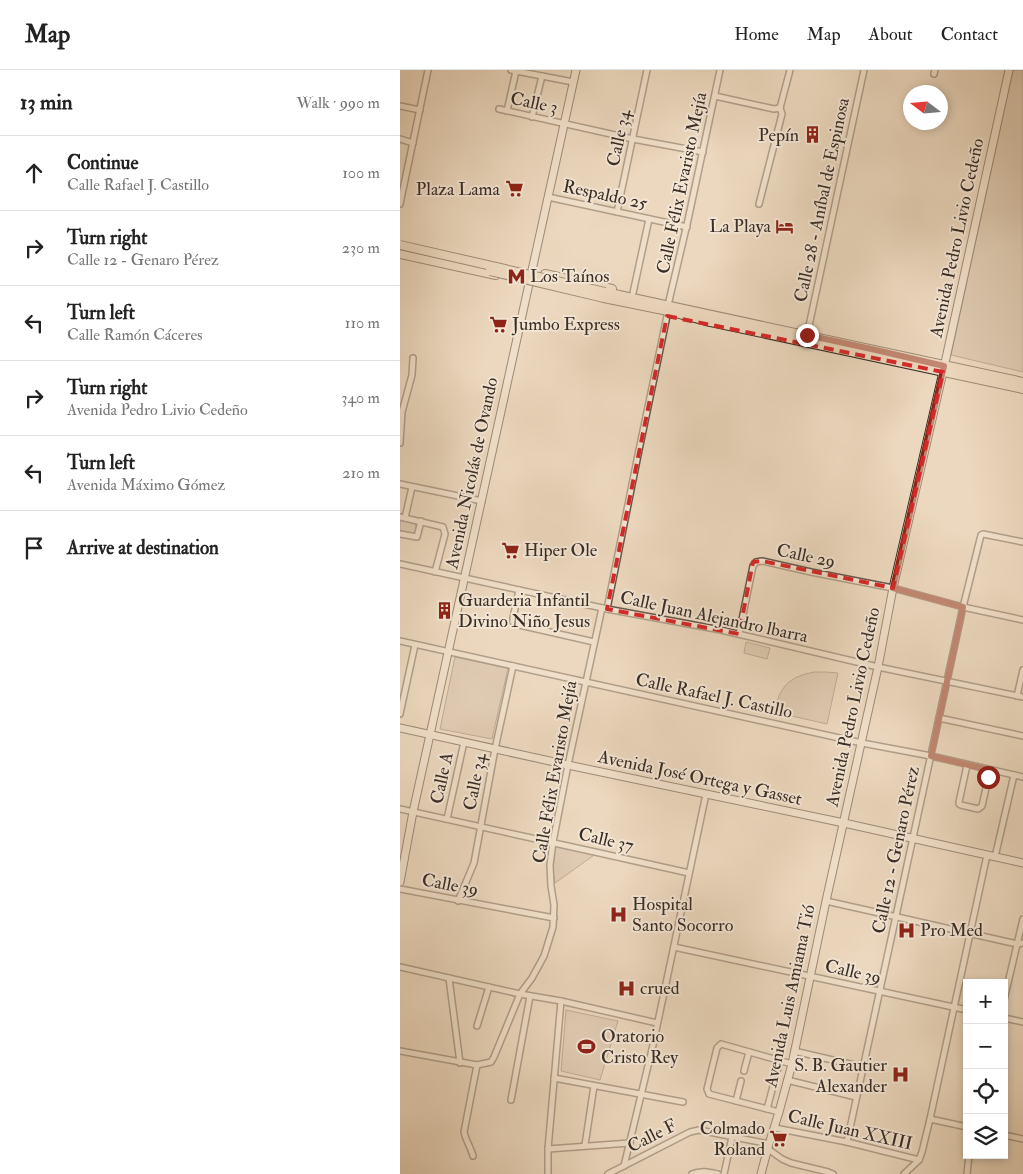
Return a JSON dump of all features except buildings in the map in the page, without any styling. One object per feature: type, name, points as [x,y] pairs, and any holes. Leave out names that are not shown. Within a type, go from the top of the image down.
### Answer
[{"type":"main road","name":"Avenida Nicolás de Ovando","points":[[400,882],[413,812],[576,70]]},
{"type":"main road","name":"Avenida Pedro Livio Cedeño","points":[[844,823],[893,588],[1009,70]]},
{"type":"main road","points":[[400,244],[680,303],[707,317]]},
{"type":"main road","points":[[400,244],[668,311],[807,335],[876,350],[943,369],[1023,382]]},
{"type":"main road","points":[[400,250],[604,295]]},
{"type":"main road","points":[[400,254],[667,316],[707,317],[943,369],[1023,389]]},
{"type":"main road","name":"Avenida José Ortega y Gasset","points":[[400,728],[1023,863]]},
{"type":"main road","name":"Avenida Luis Amiama Tió","points":[[761,1174],[792,1064],[844,823]]},
{"type":"street","points":[[400,202],[428,70]]},
{"type":"street","points":[[507,111],[514,70],[573,82]]},
{"type":"street","name":"Calle 34","points":[[617,212],[647,70]]},
{"type":"street","name":"Calle Félix Evaristo Mejía","points":[[670,301],[720,70]]},
{"type":"street","points":[[759,204],[782,114],[780,108],[790,70]]},
{"type":"street","name":"Calle 28 - Aníbal de Espinosa","points":[[807,335],[864,70]]},
{"type":"street","points":[[532,117],[542,76]]},
{"type":"street","points":[[715,96],[774,109],[780,108]]},
{"type":"street","points":[[400,106],[420,110]]},
{"type":"street","name":"Calle 3","points":[[499,109],[632,139],[703,152]]},
{"type":"street","points":[[400,139],[413,143]]},
{"type":"street","name":"Respaldo 25","points":[[548,197],[686,227]]},
{"type":"street","points":[[633,293],[649,219]]},
{"type":"street","name":"Calle Félix Evaristo Mejía","points":[[477,1065],[490,1062],[494,1058],[520,994],[532,978],[544,956],[553,927],[550,865],[553,842],[594,642],[605,608],[667,316]]},
{"type":"street","points":[[400,444],[402,412],[412,375],[413,358]]},
{"type":"street","points":[[400,484],[482,501]]},
{"type":"street","points":[[412,487],[403,517],[443,527],[444,530],[435,572]]},
{"type":"street","points":[[400,534],[417,537],[421,521]]},
{"type":"street","name":"Calle 12 - Genaro Pérez","points":[[846,1142],[963,607],[982,534],[1023,542]]},
{"type":"street","name":"Calle 29","points":[[739,634],[753,566],[756,562],[762,560],[893,588],[963,607],[1023,620]]},
{"type":"street","name":"Calle Juan Alejandro lbarra","points":[[400,564],[605,608],[739,634],[878,667],[1020,697]]},
{"type":"street","points":[[519,590],[513,618],[515,624],[594,642]]},
{"type":"street","name":"Calle Rafael J. Castillo","points":[[400,641],[1023,777]]},
{"type":"street","points":[[400,714],[415,645]]},
{"type":"street","name":"Calle 34","points":[[458,901],[474,863],[495,749],[513,666]]},
{"type":"street","points":[[1020,697],[1023,670]]},
{"type":"street","points":[[939,718],[1023,736]]},
{"type":"street","name":"Calle A","points":[[447,820],[464,742]]},
{"type":"street","points":[[967,765],[959,802],[961,806],[978,809],[982,806],[990,770]]},
{"type":"street","points":[[904,1174],[919,1160],[922,1152],[970,933],[1014,775]]},
{"type":"street","points":[[624,1166],[674,947],[706,794]]},
{"type":"street","name":"Calle 37","points":[[400,809],[689,874]]},
{"type":"street","name":"Calle 39","points":[[400,889],[554,918]]},
{"type":"street","points":[[826,901],[1017,944],[1023,943]]},
{"type":"street","points":[[1008,983],[1023,919]]},
{"type":"street","name":"Calle 39","points":[[674,947],[963,1009]]},
{"type":"street","points":[[400,967],[657,1023]]},
{"type":"street","points":[[449,978],[460,1063]]},
{"type":"street","points":[[477,1026],[489,987]]},
{"type":"street","points":[[511,1100],[530,996]]},
{"type":"street","points":[[548,1174],[548,1149],[561,1002]]},
{"type":"street","points":[[1008,1019],[1023,1022]]},
{"type":"street","points":[[779,1112],[707,1092],[717,1048],[721,1044],[792,1064]]},
{"type":"street","points":[[400,1051],[477,1065],[464,1132],[473,1156]]},
{"type":"street","points":[[794,1051],[863,1067]]},
{"type":"street","points":[[744,1071],[749,1052]]},
{"type":"street","points":[[767,1109],[780,1060]]},
{"type":"street","points":[[554,1078],[682,1102]]},
{"type":"street","points":[[788,1080],[856,1097]]},
{"type":"street","points":[[736,1101],[741,1081]]},
{"type":"street","points":[[585,1146],[594,1086]]},
{"type":"street","points":[[930,1119],[963,1126]]},
{"type":"street","name":"Calle Juan XXIII","points":[[775,1128],[846,1142],[919,1160]]},
{"type":"street","name":"Calle F","points":[[608,1174],[690,1132],[700,1130],[768,1146]]},
{"type":"street","points":[[1008,1136],[1023,1139]]},
{"type":"street","points":[[724,1174],[732,1137]]},
{"type":"street","points":[[548,1149],[630,1142]]},
{"type":"street","points":[[768,1146],[782,1159],[791,1163],[833,1174]]},
{"type":"street","points":[[967,1174],[969,1159]]},
{"type":"street","points":[[692,1174],[706,1171],[718,1174]]},
{"type":"highlighted area","points":[[667,316],[943,372],[893,588],[762,561],[753,562],[739,634],[607,609]]},
{"type":"shaded area","points":[[1013,70],[1023,70],[1023,372],[951,355]]},
{"type":"shaded area","points":[[400,520],[416,523],[415,534],[400,531]]},
{"type":"shaded area","points":[[746,642],[770,648],[767,659],[744,653]]},
{"type":"shaded area","points":[[455,657],[508,668],[492,739],[440,729]]},
{"type":"shaded area","points":[[814,672],[838,673],[827,724],[774,712],[779,696],[786,684],[805,674]]},
{"type":"shaded area","points":[[555,843],[597,853],[555,883],[553,872]]},
{"type":"shaded area","name":"Oratorio Cristo Rey","points":[[566,1010],[618,1021],[600,1080],[561,1071]]},
{"type":"place","name":"Pepín","points":[[813,135]]},
{"type":"place","name":"Plaza Lama","points":[[514,189]]},
{"type":"place","name":"La Playa","points":[[785,226]]},
{"type":"place","name":"Los Taínos","points":[[516,276]]},
{"type":"place","name":"Jumbo Express","points":[[498,324]]},
{"type":"place","name":"Hiper Ole","points":[[510,550]]},
{"type":"place","name":"Guarderia Infantil Divino Niño Jesus","points":[[444,610]]},
{"type":"place","name":"Hospital Santo Socorro","points":[[618,914]]},
{"type":"place","name":"Pro Med","points":[[906,930]]},
{"type":"place","name":"crued","points":[[626,988]]},
{"type":"place","name":"Oratorio Cristo Rey","points":[[587,1046]]},
{"type":"place","name":"S. B. Gautier Alexander","points":[[901,1075]]},
{"type":"place","name":"Colmado Roland","points":[[779,1138]]},
{"type":"route","points":[[807,335],[944,366],[893,588],[963,607],[931,756],[990,770],[988,777]]}]
